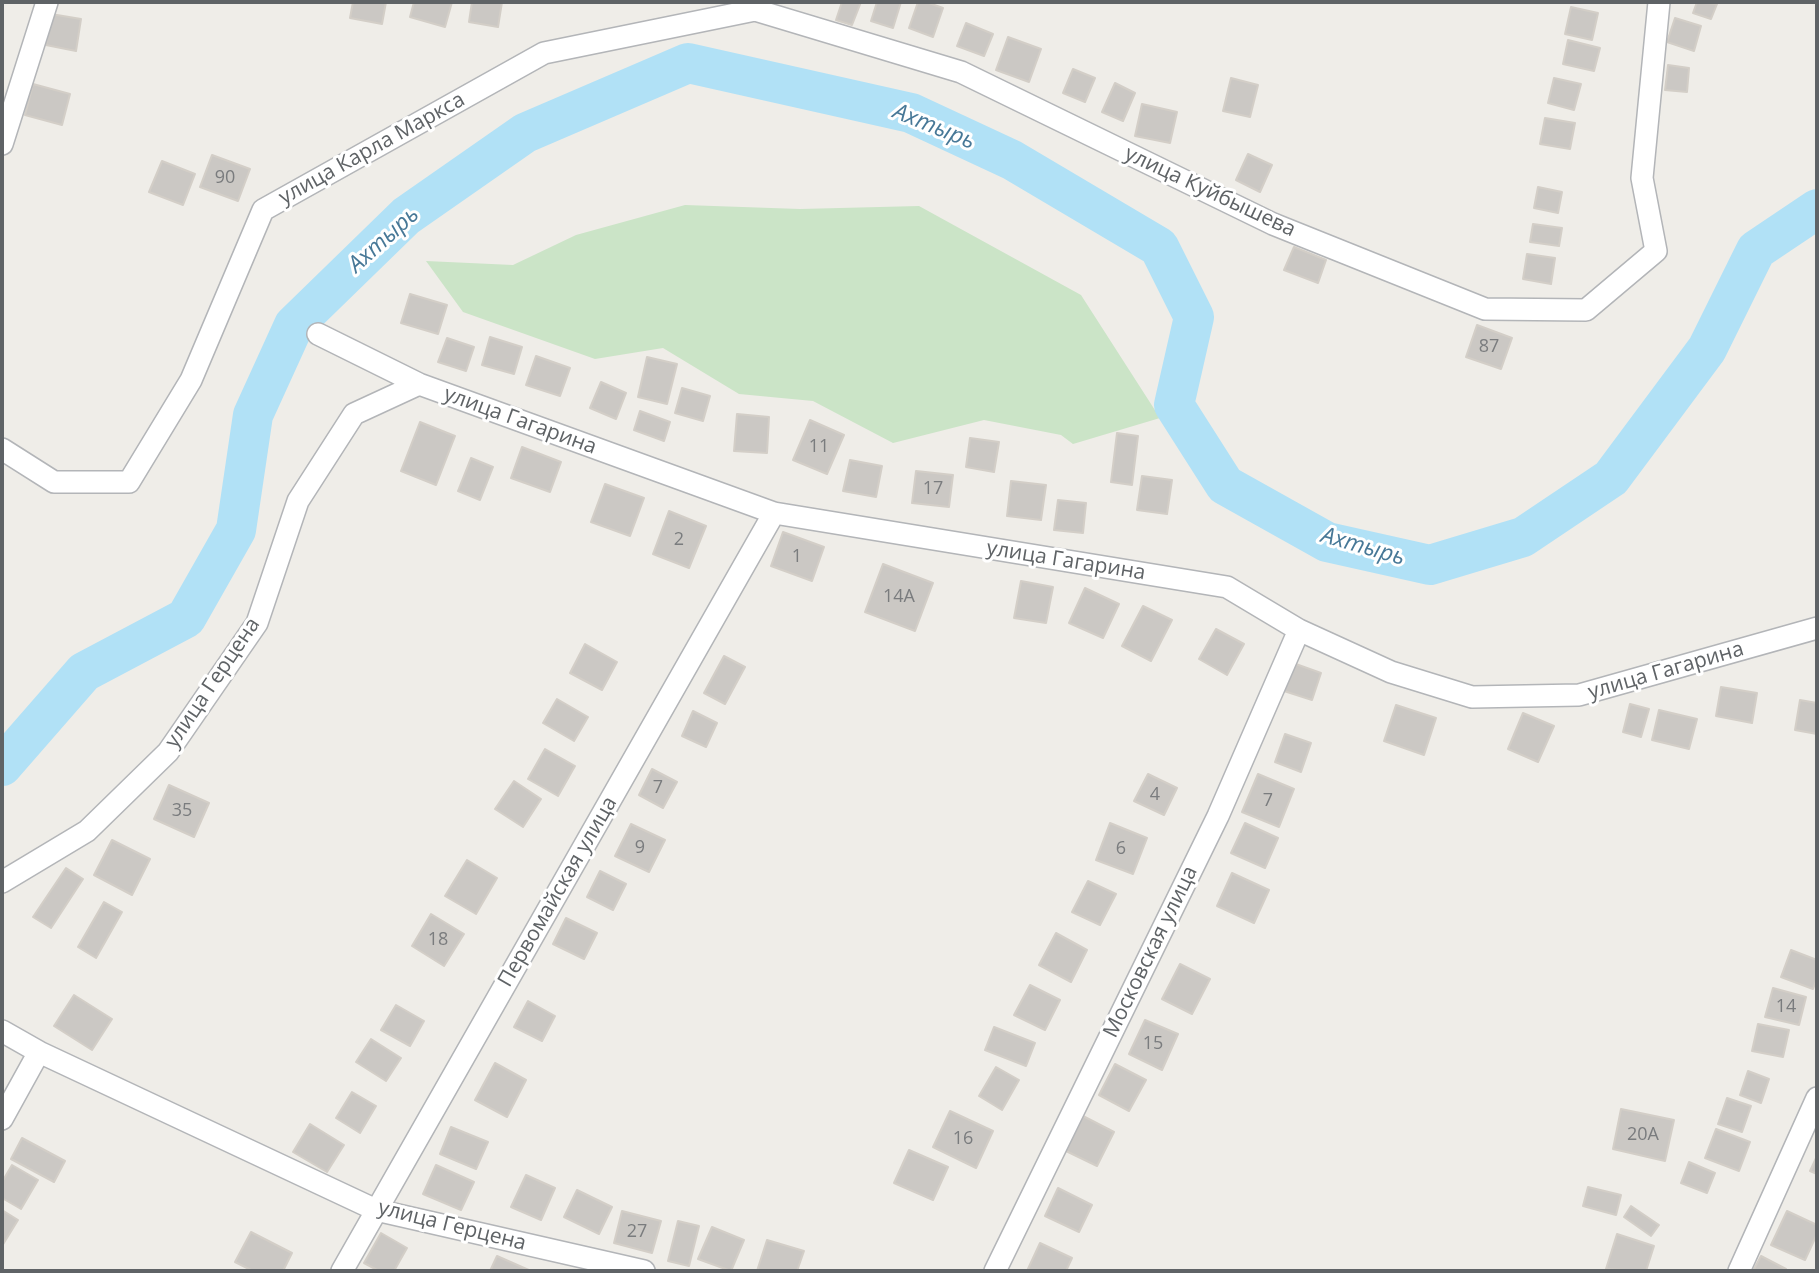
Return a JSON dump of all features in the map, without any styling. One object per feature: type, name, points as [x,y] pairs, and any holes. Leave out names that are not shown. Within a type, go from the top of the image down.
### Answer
[{"type":"street","points":[[2,144],[47,2]]},
{"type":"street","name":"улица Куйбышева","points":[[756,6],[961,72],[1273,224],[1485,309],[1586,310],[1656,251],[1642,178],[1659,2]]},
{"type":"street","name":"улица Карла Маркса","points":[[2,449],[54,482],[129,482],[191,380],[263,210],[544,53],[756,6]]},
{"type":"street","name":"улица Гагарина","points":[[318,334],[419,384],[774,513],[1227,587],[1299,630],[1391,672],[1472,696],[1579,695],[1817,628]]},
{"type":"street","name":"улица Герцена","points":[[2,882],[87,831],[167,752],[257,623],[298,501],[354,414],[419,384]]},
{"type":"street","name":"Первомайская улица","points":[[342,1271],[774,513]]},
{"type":"street","name":"Московская улица","points":[[995,1271],[1217,816],[1299,630]]},
{"type":"street","name":"улица Герцена","points":[[2,1031],[39,1052],[376,1210],[644,1271]]},
{"type":"street","points":[[2,1119],[39,1052]]},
{"type":"street","points":[[1739,1271],[1817,1098]]},
{"type":"green space","points":[[685,205],[800,209],[919,206],[1081,295],[1160,418],[1073,444],[1061,435],[984,420],[893,443],[813,401],[739,394],[663,348],[595,359],[463,312],[426,261],[513,265],[576,235]]},
{"type":"building","points":[[353,2],[386,2],[382,24],[350,18]]},
{"type":"building","points":[[414,2],[452,2],[445,27],[410,17]]},
{"type":"building","points":[[472,2],[502,2],[498,27],[469,22]]},
{"type":"building","points":[[842,2],[861,2],[852,25],[836,20]]},
{"type":"building","points":[[877,2],[901,2],[893,28],[871,21]]},
{"type":"building","points":[[918,2],[943,8],[933,37],[909,28]]},
{"type":"building","points":[[1697,2],[1717,4],[1711,19],[1693,13]]},
{"type":"building","points":[[1571,7],[1598,13],[1592,40],[1565,34]]},
{"type":"building","points":[[51,14],[81,19],[76,51],[46,45]]},
{"type":"building","points":[[1675,18],[1701,26],[1694,51],[1667,42]]},
{"type":"building","points":[[966,23],[993,34],[984,56],[957,46]]},
{"type":"building","points":[[1008,37],[1041,49],[1029,82],[996,70]]},
{"type":"building","points":[[1568,40],[1600,48],[1594,71],[1563,64]]},
{"type":"building","points":[[1668,65],[1689,68],[1687,92],[1665,90]]},
{"type":"building","points":[[1073,69],[1095,78],[1085,102],[1063,93]]},
{"type":"building","points":[[1231,78],[1258,85],[1250,117],[1223,111]]},
{"type":"building","points":[[1554,78],[1581,84],[1574,110],[1548,103]]},
{"type":"building","points":[[1115,83],[1135,93],[1123,121],[1102,112]]},
{"type":"building","points":[[33,84],[70,94],[62,125],[25,115]]},
{"type":"building","points":[[1142,104],[1177,112],[1170,143],[1135,136]]},
{"type":"building","points":[[1545,118],[1575,123],[1570,149],[1540,144]]},
{"type":"building","points":[[1248,154],[1272,165],[1260,192],[1236,180]]},
{"type":"building","points":[[212,155],[250,169],[238,201],[200,187]]},
{"type":"building","points":[[162,161],[195,174],[183,205],[149,192]]},
{"type":"building","points":[[1538,187],[1562,192],[1558,213],[1534,208]]},
{"type":"building","points":[[1533,224],[1562,228],[1559,246],[1530,242]]},
{"type":"building","points":[[1294,247],[1326,260],[1318,283],[1284,270]]},
{"type":"building","points":[[1527,254],[1555,258],[1551,284],[1523,279]]},
{"type":"building","points":[[410,294],[447,305],[438,334],[401,323]]},
{"type":"building","points":[[1477,325],[1512,338],[1501,369],[1466,357]]},
{"type":"building","points":[[490,337],[522,347],[514,374],[482,365]]},
{"type":"building","points":[[447,338],[474,347],[466,371],[438,362]]},
{"type":"building","points":[[536,356],[570,368],[560,396],[526,385]]},
{"type":"building","points":[[647,357],[677,364],[667,404],[638,397]]},
{"type":"building","points":[[601,382],[626,393],[616,419],[590,408]]},
{"type":"building","points":[[682,388],[710,396],[703,421],[675,413]]},
{"type":"building","points":[[640,411],[670,422],[664,441],[634,430]]},
{"type":"building","points":[[737,414],[769,417],[767,453],[734,451]]},
{"type":"building","points":[[810,420],[844,435],[827,474],[793,460]]},
{"type":"building","points":[[420,422],[455,436],[436,485],[401,471]]},
{"type":"building","points":[[1117,433],[1138,436],[1132,485],[1111,482]]},
{"type":"building","points":[[970,438],[999,442],[994,472],[966,467]]},
{"type":"building","points":[[522,447],[561,462],[550,492],[511,478]]},
{"type":"building","points":[[471,458],[493,467],[480,500],[458,491]]},
{"type":"building","points":[[850,460],[882,466],[876,497],[843,491]]},
{"type":"building","points":[[916,471],[953,475],[949,507],[912,503]]},
{"type":"building","points":[[1142,476],[1172,480],[1167,514],[1137,510]]},
{"type":"building","points":[[1011,481],[1046,485],[1041,520],[1007,516]]},
{"type":"building","points":[[605,484],[644,498],[630,536],[591,522]]},
{"type":"building","points":[[1058,500],[1086,503],[1083,533],[1054,530]]},
{"type":"building","points":[[669,511],[706,526],[689,568],[653,554]]},
{"type":"building","points":[[783,532],[824,547],[812,581],[771,566]]},
{"type":"building","points":[[883,564],[933,583],[915,631],[865,612]]},
{"type":"building","points":[[1021,581],[1053,587],[1046,623],[1014,618]]},
{"type":"building","points":[[1085,588],[1119,604],[1103,638],[1069,623]]},
{"type":"building","points":[[1143,606],[1172,620],[1151,661],[1122,646]]},
{"type":"building","points":[[1216,629],[1244,644],[1227,675],[1199,659]]},
{"type":"building","points":[[585,644],[617,662],[602,690],[570,673]]},
{"type":"building","points":[[724,656],[745,667],[725,704],[704,693]]},
{"type":"building","points":[[1293,663],[1321,673],[1312,700],[1284,691]]},
{"type":"building","points":[[1721,687],[1757,693],[1752,723],[1716,716]]},
{"type":"building","points":[[557,699],[588,717],[574,741],[543,723]]},
{"type":"building","points":[[1800,700],[1817,703],[1817,734],[1795,730]]},
{"type":"building","points":[[1630,704],[1649,709],[1641,737],[1623,732]]},
{"type":"building","points":[[1396,705],[1436,718],[1424,755],[1384,741]]},
{"type":"building","points":[[1659,710],[1697,719],[1689,749],[1652,740]]},
{"type":"building","points":[[693,711],[717,723],[706,747],[682,736]]},
{"type":"building","points":[[1523,713],[1554,726],[1538,762],[1508,749]]},
{"type":"building","points":[[1285,734],[1311,743],[1301,772],[1275,762]]},
{"type":"building","points":[[545,749],[575,766],[558,796],[528,779]]},
{"type":"building","points":[[652,769],[677,782],[663,808],[639,795]]},
{"type":"building","points":[[1148,774],[1177,788],[1164,815],[1134,801]]},
{"type":"building","points":[[1258,774],[1294,789],[1279,827],[1242,812]]},
{"type":"building","points":[[514,781],[541,799],[523,827],[495,809]]},
{"type":"building","points":[[169,785],[209,803],[194,837],[154,819]]},
{"type":"building","points":[[1110,823],[1147,838],[1133,874],[1096,860]]},
{"type":"building","points":[[1245,823],[1278,838],[1265,868],[1231,853]]},
{"type":"building","points":[[631,824],[665,840],[649,872],[615,856]]},
{"type":"building","points":[[112,840],[150,859],[132,895],[94,875]]},
{"type":"building","points":[[467,860],[497,878],[476,914],[445,896]]},
{"type":"building","points":[[66,868],[83,879],[51,928],[33,917]]},
{"type":"building","points":[[600,871],[626,884],[613,910],[587,897]]},
{"type":"building","points":[[1232,873],[1269,890],[1254,923],[1217,906]]},
{"type":"building","points":[[1088,881],[1116,894],[1100,925],[1072,912]]},
{"type":"building","points":[[104,902],[122,912],[96,958],[78,947]]},
{"type":"building","points":[[431,914],[464,934],[444,966],[412,946]]},
{"type":"building","points":[[566,918],[597,933],[584,959],[553,944]]},
{"type":"building","points":[[1056,933],[1087,950],[1071,982],[1039,965]]},
{"type":"building","points":[[1791,950],[1817,960],[1817,978],[1813,989],[1781,977]]},
{"type":"building","points":[[1180,964],[1210,979],[1192,1014],[1162,999]]},
{"type":"building","points":[[1030,985],[1060,1000],[1045,1030],[1014,1015]]},
{"type":"building","points":[[1773,988],[1806,997],[1799,1025],[1765,1017]]},
{"type":"building","points":[[74,995],[112,1019],[92,1050],[54,1026]]},
{"type":"building","points":[[528,1001],[555,1016],[542,1041],[514,1027]]},
{"type":"building","points":[[396,1005],[424,1021],[410,1046],[381,1030]]},
{"type":"building","points":[[1145,1020],[1178,1034],[1162,1070],[1129,1054]]},
{"type":"building","points":[[1758,1024],[1789,1030],[1783,1057],[1752,1051]]},
{"type":"building","points":[[994,1027],[1035,1043],[1026,1066],[985,1050]]},
{"type":"building","points":[[371,1039],[401,1058],[386,1081],[356,1062]]},
{"type":"building","points":[[495,1063],[526,1080],[507,1117],[475,1100]]},
{"type":"building","points":[[1115,1064],[1146,1080],[1129,1111],[1099,1095]]},
{"type":"building","points":[[996,1067],[1019,1080],[1002,1110],[979,1096]]},
{"type":"building","points":[[1748,1071],[1769,1079],[1761,1103],[1740,1095]]},
{"type":"building","points":[[352,1092],[376,1106],[360,1133],[336,1118]]},
{"type":"building","points":[[1727,1098],[1751,1106],[1742,1132],[1718,1124]]},
{"type":"building","points":[[1621,1109],[1674,1120],[1665,1161],[1613,1149]]},
{"type":"building","points":[[950,1111],[993,1131],[976,1168],[933,1147]]},
{"type":"building","points":[[1083,1116],[1114,1132],[1097,1166],[1066,1151]]},
{"type":"building","points":[[310,1124],[344,1145],[327,1172],[293,1152]]},
{"type":"building","points":[[451,1127],[488,1142],[476,1169],[440,1154]]},
{"type":"building","points":[[1716,1129],[1750,1142],[1739,1171],[1705,1158]]},
{"type":"building","points":[[22,1138],[65,1161],[54,1182],[11,1159]]},
{"type":"building","points":[[909,1150],[948,1167],[933,1200],[894,1183]]},
{"type":"building","points":[[1817,1156],[1817,1174],[1810,1171]]},
{"type":"building","points":[[1689,1162],[1715,1173],[1707,1193],[1681,1183]]},
{"type":"building","points":[[12,1165],[38,1180],[21,1209],[2,1198],[2,1182]]},
{"type":"building","points":[[436,1165],[474,1182],[461,1210],[423,1194]]},
{"type":"building","points":[[526,1175],[555,1188],[541,1220],[511,1207]]},
{"type":"building","points":[[1588,1187],[1621,1195],[1616,1215],[1583,1206]]},
{"type":"building","points":[[1058,1188],[1092,1205],[1079,1232],[1045,1216]]},
{"type":"building","points":[[577,1190],[612,1207],[599,1234],[564,1217]]},
{"type":"building","points":[[1631,1206],[1659,1225],[1651,1236],[1624,1217]]},
{"type":"building","points":[[2,1210],[18,1220],[2,1246]]},
{"type":"building","points":[[622,1211],[661,1221],[652,1253],[614,1243]]},
{"type":"building","points":[[1787,1211],[1817,1225],[1817,1234],[1805,1260],[1771,1245]]},
{"type":"building","points":[[678,1221],[699,1226],[689,1266],[668,1261]]},
{"type":"building","points":[[712,1227],[744,1240],[731,1271],[698,1259]]},
{"type":"building","points":[[251,1232],[292,1253],[283,1271],[253,1271],[235,1262]]},
{"type":"building","points":[[381,1233],[407,1248],[394,1271],[379,1271],[364,1263]]},
{"type":"building","points":[[1617,1234],[1654,1246],[1646,1271],[1606,1269]]},
{"type":"building","points":[[767,1240],[804,1251],[797,1271],[757,1271]]},
{"type":"building","points":[[1040,1243],[1072,1258],[1066,1271],[1027,1271]]},
{"type":"building","points":[[497,1256],[531,1271],[490,1271]]},
{"type":"building","points":[[1761,1256],[1786,1269],[1785,1271],[1753,1271]]},
{"type":"waterway","name":"Ахтырь","points":[[2,766],[84,672],[186,618],[236,530],[253,415],[294,325],[406,216],[525,133],[688,63],[911,113],[1012,160],[1159,247],[1194,317],[1174,405],[1225,485],[1327,542],[1430,565],[1523,537],[1611,478],[1707,349],[1756,250],[1817,209]]}]
